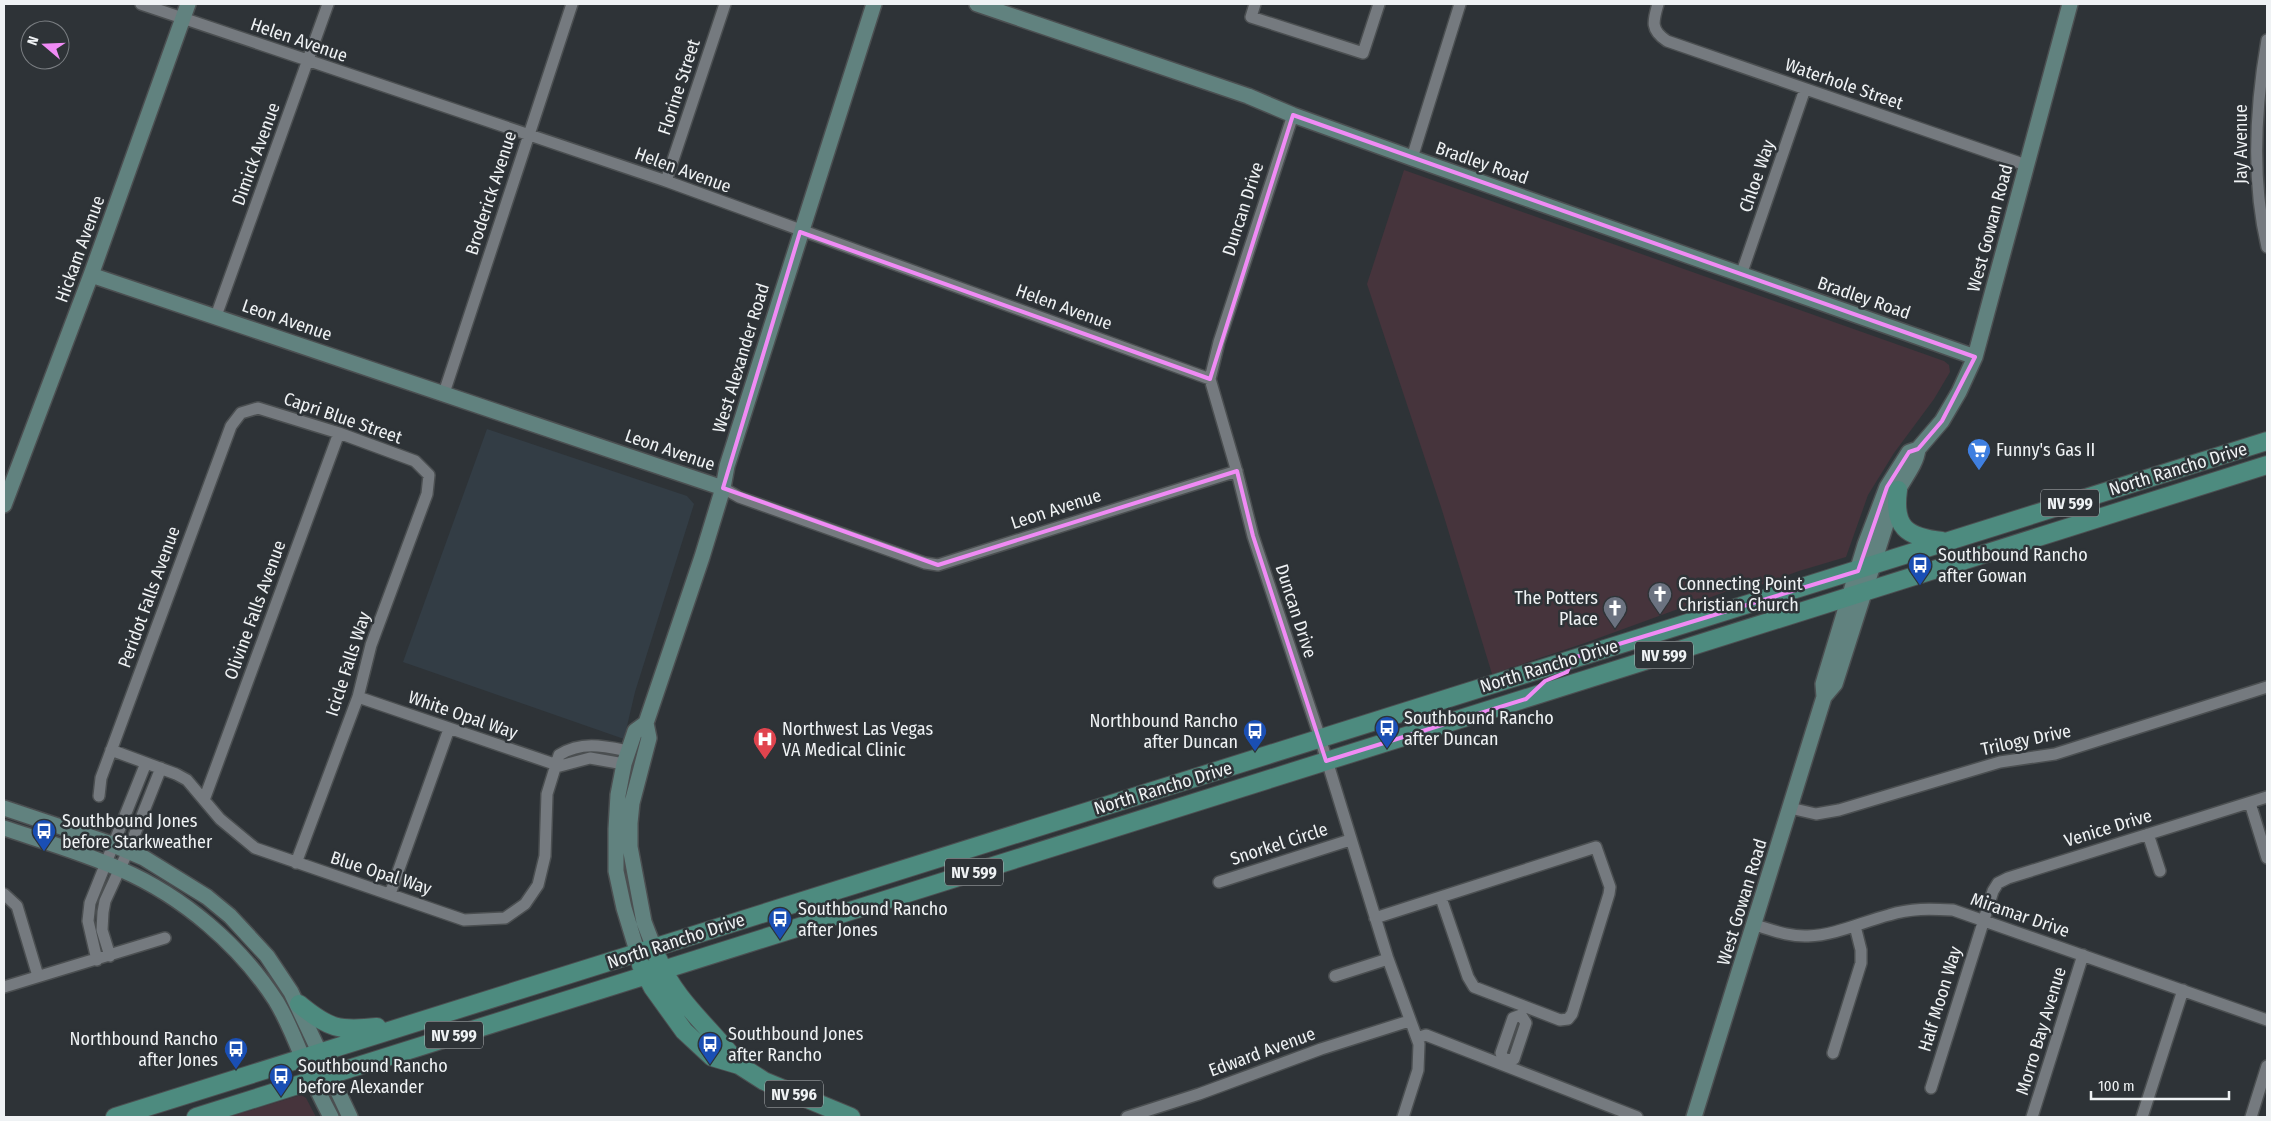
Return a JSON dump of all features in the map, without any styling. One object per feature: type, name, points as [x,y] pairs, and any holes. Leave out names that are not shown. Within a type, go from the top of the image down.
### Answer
[{"type":"main road","name":"North Rancho Drive","points":[[115,1117],[1573,658],[1865,569],[1947,541],[2267,441]]},
{"type":"main road","name":"North Rancho Drive","points":[[196,1117],[2267,465]]},
{"type":"main road","points":[[1898,490],[1897,516],[1905,529],[1923,539],[1947,541]]},
{"type":"main road","points":[[1604,674],[1605,649]]},
{"type":"main road","points":[[1526,699],[1545,681],[1567,672],[1573,658]]},
{"type":"main road","name":"NV 596","points":[[646,951],[662,969],[698,1019],[722,1042],[739,1065]]},
{"type":"main road","name":"NV 596","points":[[646,951],[645,975],[684,1031],[712,1057],[739,1065],[773,1084],[852,1117]]},
{"type":"main road","points":[[299,1004],[325,1024],[335,1027],[354,1030],[410,1024]]},
{"type":"street","name":"Helen Avenue","points":[[141,4],[307,62],[666,181],[800,232],[1210,379]]},
{"type":"street","name":"Hickam Avenue","points":[[4,505],[91,275],[188,4]]},
{"type":"street","name":"Dimick Avenue","points":[[216,316],[328,4]]},
{"type":"street","name":"Broderick Avenue","points":[[444,393],[572,4]]},
{"type":"street","name":"Florine Street","points":[[666,181],[724,4]]},
{"type":"street","name":"West Alexander Road","points":[[646,951],[644,922],[630,847],[630,823],[632,803],[649,738],[646,723],[724,488],[727,466],[874,4]]},
{"type":"street","name":"Bradley Road","points":[[977,4],[1248,96],[1293,115],[1412,158],[1975,357]]},
{"type":"street","points":[[1255,4],[1251,17],[1363,53],[1378,4]]},
{"type":"street","points":[[1412,158],[1460,4]]},
{"type":"street","name":"Waterhole Street","points":[[1658,4],[1652,22],[1654,29],[1667,41],[2026,164]]},
{"type":"street","name":"West Gowan Road","points":[[1694,1117],[1755,926],[1824,697],[1835,684],[1857,594],[1887,487],[1909,452],[1918,449],[1942,421],[1959,392],[1975,357],[2070,4]]},
{"type":"street","name":"Jay Avenue","points":[[2267,40],[2259,87],[2256,156],[2261,221],[2267,247]]},
{"type":"street","name":"Chloe Way","points":[[1741,274],[1805,89]]},
{"type":"street","name":"Duncan Drive","points":[[1293,115],[1218,342],[1210,379],[1237,471],[1253,536],[1320,738],[1388,959],[1409,1021],[1419,1044],[1418,1070],[1403,1117]]},
{"type":"street","name":"Leon Avenue","points":[[91,275],[724,488],[740,497],[938,565],[1237,471]]},
{"type":"street","name":"Capri Blue Street","points":[[241,412],[258,408],[338,433],[415,461],[429,475]]},
{"type":"street","name":"Peridot Falls Avenue","points":[[100,796],[101,778],[111,750],[231,426],[241,412]]},
{"type":"street","name":"Olivine Falls Avenue","points":[[204,800],[338,433]]},
{"type":"street","name":"West Gowan Road","points":[[1865,569],[1898,490],[1917,460],[1918,449]]},
{"type":"street","name":"Icicle Falls Way","points":[[296,862],[358,697],[371,645],[427,494],[429,475]]},
{"type":"street","name":"Trilogy Drive","points":[[1790,808],[1816,814],[1839,810],[2000,762],[2055,754],[2267,687]]},
{"type":"street","name":"White Opal Way","points":[[358,697],[557,765]]},
{"type":"street","name":"West Alexander Road","points":[[646,723],[635,731],[626,758],[617,812],[616,871],[624,908],[646,951]]},
{"type":"street","points":[[390,894],[449,729]]},
{"type":"street","name":"Blue Opal Way","points":[[111,750],[161,768],[187,780],[220,819],[255,848],[464,920],[505,918],[525,904],[538,884],[543,871],[547,794],[559,754],[581,745],[598,745],[626,758]]},
{"type":"street","points":[[96,960],[89,932],[88,912],[105,863],[146,763]]},
{"type":"street","points":[[110,956],[102,930],[102,912],[161,768]]},
{"type":"street","name":"Venice Drive","points":[[1983,920],[1993,890],[1998,883],[2008,878],[2267,797]]},
{"type":"street","points":[[2250,803],[2267,858]]},
{"type":"street","points":[[4,808],[128,851],[187,883],[230,916],[267,956],[299,1004],[311,1056]]},
{"type":"street","points":[[4,828],[120,869],[161,890],[206,924],[260,978],[311,1056],[321,1077],[350,1117]]},
{"type":"street","points":[[2148,834],[2160,871]]},
{"type":"street","name":"Snorkel Circle","points":[[1219,882],[1350,840]]},
{"type":"street","points":[[1375,918],[1596,847],[1610,887],[1609,894],[1572,1014],[1568,1019],[1560,1020],[1522,1011],[1474,987],[1468,977],[1442,898]]},
{"type":"street","points":[[8,897],[17,906],[22,919],[38,976]]},
{"type":"street","name":"Miramar Drive","points":[[1755,926],[1791,935],[1808,936],[1837,932],[1890,914],[1923,908],[1953,910],[2267,1020]]},
{"type":"street","name":"Half Moon Way","points":[[1931,1088],[1983,920]]},
{"type":"street","points":[[1833,1053],[1861,963],[1861,950],[1855,926]]},
{"type":"street","points":[[4,987],[165,938]]},
{"type":"street","name":"Morro Bay Avenue","points":[[2032,1117],[2082,955]]},
{"type":"street","points":[[1334,976],[1388,959]]},
{"type":"street","points":[[2142,1117],[2183,990]]},
{"type":"street","points":[[1504,1063],[1514,1059],[1526,1022],[1522,1011]]},
{"type":"street","name":"Edward Avenue","points":[[1126,1117],[1200,1094],[1321,1048],[1409,1021]]},
{"type":"street","points":[[1417,1038],[1426,1035],[1504,1063],[1637,1117]]},
{"type":"street","points":[[2250,1117],[2267,1066]]},
{"type":"street","points":[[321,1077],[331,1117]]},
{"type":"highlighted area","points":[[1293,115],[1975,357],[1942,421],[1918,449],[1909,452],[1887,487],[1858,571],[1573,658],[1567,672],[1545,681],[1526,699],[1326,761],[1253,536],[1237,471],[938,565],[723,488],[800,232],[1210,379]]},
{"type":"shaded area","points":[[1404,170],[1944,361],[1949,365],[1950,372],[1934,399],[1894,453],[1868,495],[1846,557],[1755,587],[1733,589],[1585,643],[1492,674],[1442,510],[1367,284]]},
{"type":"shaded area","points":[[487,429],[687,496],[694,504],[635,692],[624,739],[403,662]]},
{"type":"shaded area","points":[[301,1095],[306,1098],[316,1117],[229,1117]]},
{"type":"place","name":"Funny's Gas II","points":[[1979,471]]},
{"type":"place","name":"Southbound Rancho after Gowan","points":[[1920,586]]},
{"type":"place","name":"Connecting Point Christian Church","points":[[1660,615]]},
{"type":"place","name":"The Potters Place","points":[[1615,629]]},
{"type":"place","name":"Southbound Rancho after Duncan","points":[[1387,749]]},
{"type":"place","name":"Northbound Rancho after Duncan","points":[[1255,752]]},
{"type":"place","name":"Northwest Las Vegas VA Medical Clinic","points":[[765,760]]},
{"type":"place","name":"Southbound Jones before Starkweather","points":[[44,852]]},
{"type":"place","name":"Southbound Rancho after Jones","points":[[780,940]]},
{"type":"place","name":"Southbound Jones after Rancho","points":[[710,1065]]},
{"type":"place","name":"Northbound Rancho after Jones","points":[[236,1070]]},
{"type":"place","name":"Southbound Rancho before Alexander","points":[[281,1097]]}]
